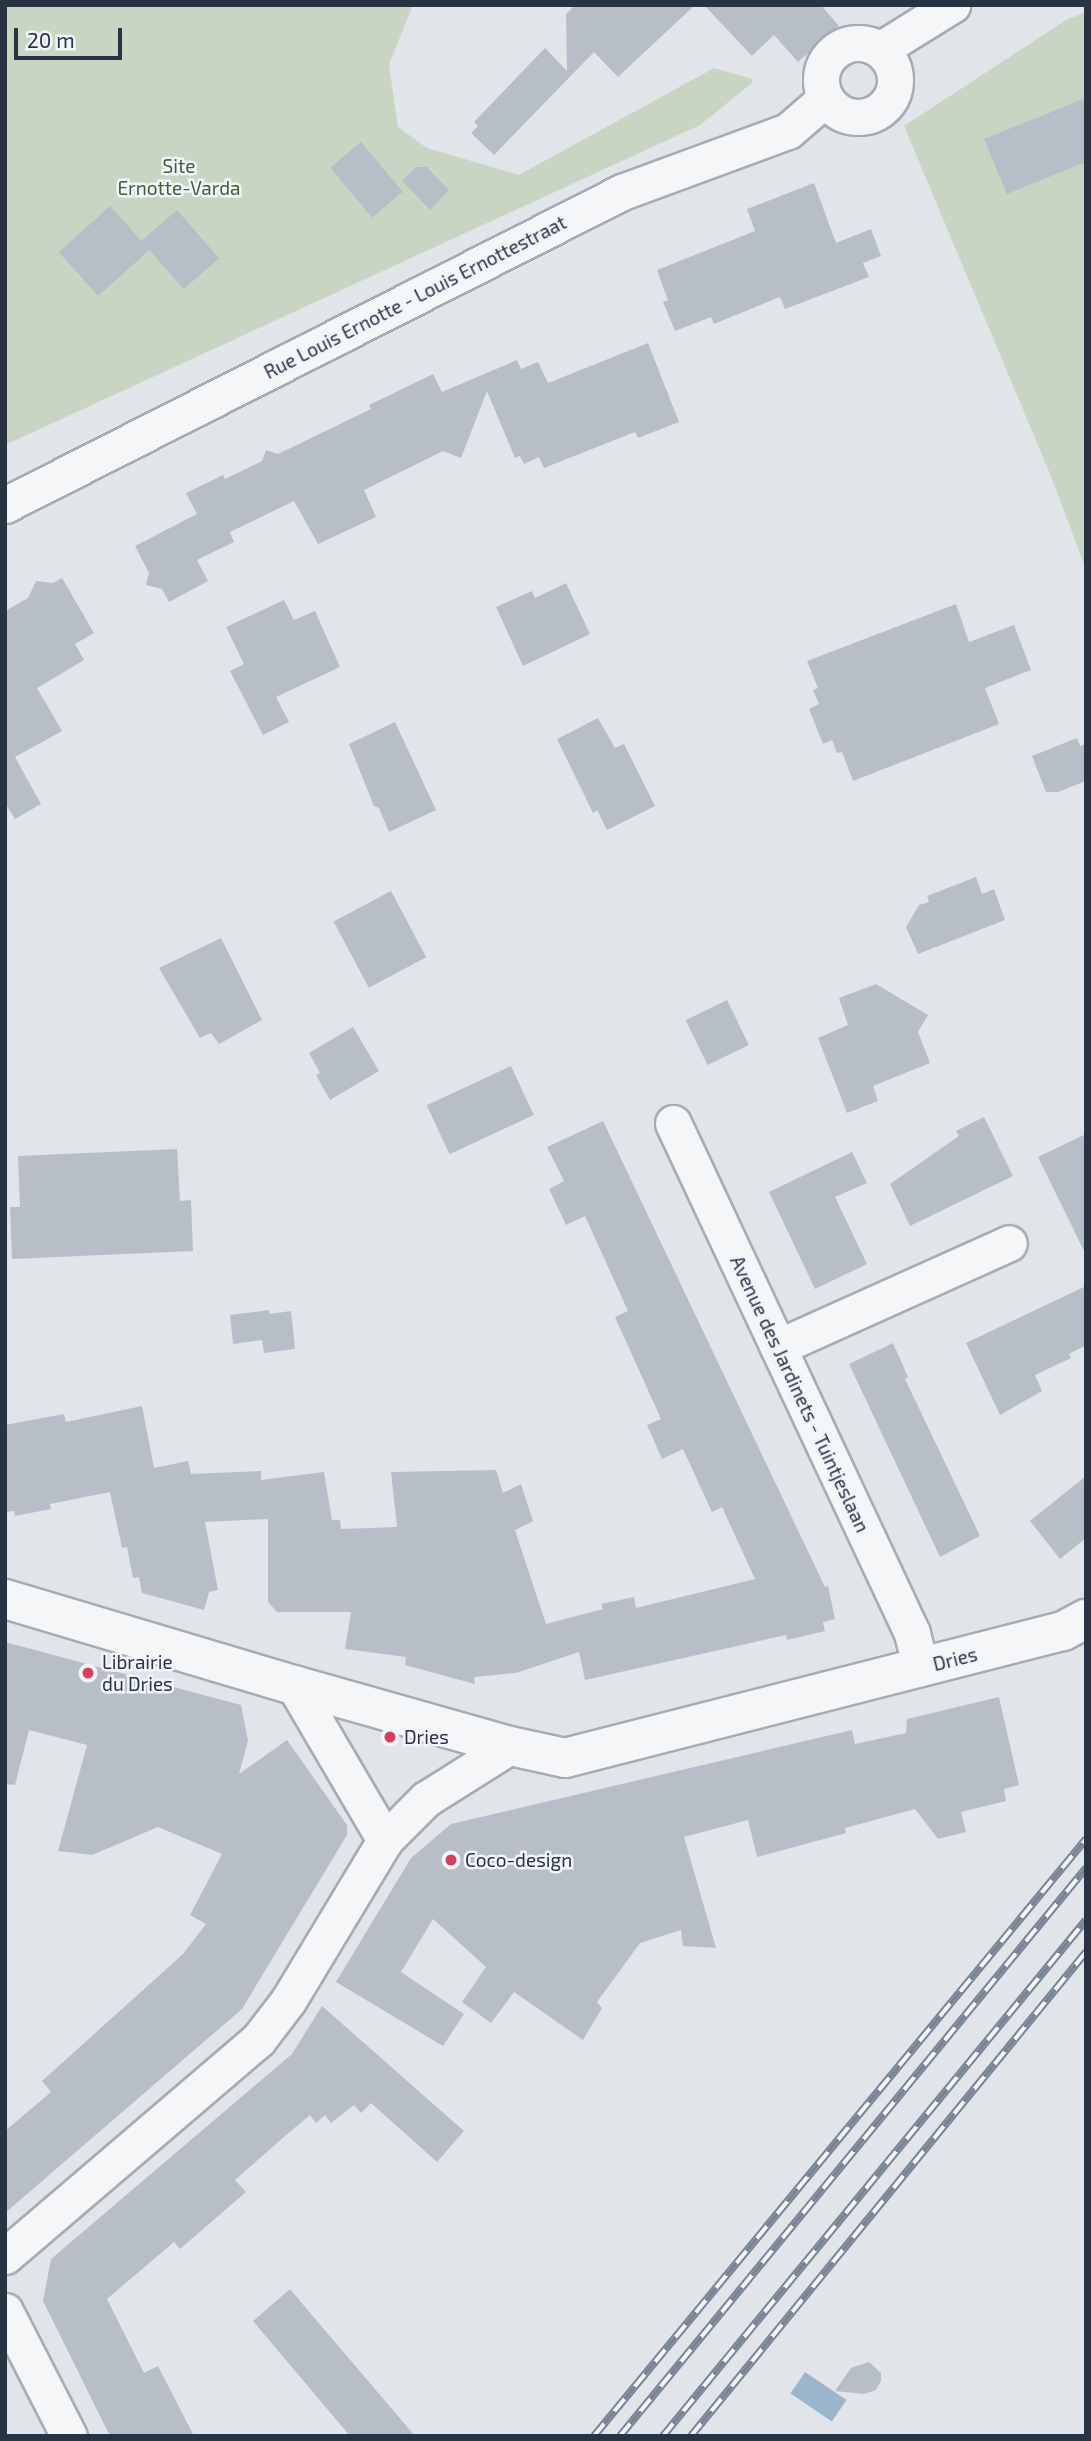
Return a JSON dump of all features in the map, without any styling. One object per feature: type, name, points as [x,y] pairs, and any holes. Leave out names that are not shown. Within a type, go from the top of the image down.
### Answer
[{"type":"street","points":[[881,49],[952,5]]},
{"type":"street","points":[[864,43],[881,49],[891,62],[896,78],[893,95],[883,108],[869,116],[852,117],[836,110],[826,98],[821,82],[824,66],[833,52],[848,44],[864,43]]},
{"type":"street","name":"Rue Louis Ernotte - Louis Ernottestraat","points":[[5,505],[622,192],[788,131],[826,98]]},
{"type":"street","name":"Avenue des Jardinets - Tuintjeslaan","points":[[674,1123],[912,1633],[921,1668]]},
{"type":"street","points":[[778,1347],[1009,1243]]},
{"type":"street","name":"Dries","points":[[5,1599],[294,1685],[510,1746],[565,1758],[1063,1631],[1086,1619]]},
{"type":"street","points":[[294,1685],[385,1840]]},
{"type":"street","points":[[5,2256],[258,2040],[288,2001],[385,1840],[426,1799],[510,1746]]},
{"type":"street","points":[[5,2311],[69,2436]]},
{"type":"green space","name":"Site Ernotte-Varda","points":[[5,5],[413,5],[389,64],[398,127],[427,148],[519,175],[714,68],[753,79],[752,83],[700,125],[5,445]]},
{"type":"green space","points":[[1086,12],[1086,569],[1048,469],[904,126],[1066,20]]},
{"type":"water","points":[[805,2372],[846,2400],[832,2422],[790,2394]]},
{"type":"building","points":[[575,5],[695,5],[618,77],[594,52],[494,155],[471,133],[478,126],[474,122],[545,48],[567,71],[566,14]]},
{"type":"building","points":[[704,5],[821,5],[839,26],[798,62],[774,35],[752,56]]},
{"type":"building","points":[[1086,98],[1086,162],[1007,194],[984,139]]},
{"type":"building","points":[[361,142],[403,192],[372,218],[330,168]]},
{"type":"building","points":[[416,167],[427,167],[449,190],[430,210],[402,181]]},
{"type":"building","points":[[814,183],[836,243],[871,229],[881,256],[863,263],[869,277],[785,309],[780,297],[714,324],[711,317],[675,331],[663,302],[668,300],[657,270],[755,231],[747,209]]},
{"type":"building","points":[[110,206],[149,250],[98,296],[59,252]]},
{"type":"building","points":[[177,210],[219,258],[184,289],[142,241]]},
{"type":"building","points":[[648,343],[679,422],[638,438],[635,432],[544,468],[539,457],[524,464],[520,456],[515,458],[487,391],[461,458],[443,451],[364,490],[376,517],[318,544],[294,501],[230,532],[234,542],[197,560],[208,581],[169,602],[162,589],[146,585],[149,573],[135,546],[197,514],[186,493],[223,475],[225,479],[262,461],[266,450],[278,454],[371,409],[369,405],[433,374],[442,392],[517,360],[521,369],[538,362],[548,383]]},
{"type":"building","points":[[62,578],[94,633],[75,644],[84,660],[37,688],[62,731],[15,757],[41,804],[15,819],[5,803],[5,611],[28,598],[36,581],[53,583]]},
{"type":"building","points":[[566,583],[590,634],[523,666],[496,607],[532,591],[535,598]]},
{"type":"building","points":[[284,600],[294,620],[315,611],[340,667],[276,697],[289,722],[263,735],[230,671],[244,664],[226,627]]},
{"type":"building","points":[[956,604],[969,642],[1014,625],[1031,670],[985,688],[999,724],[853,781],[842,752],[837,753],[832,740],[823,744],[809,709],[819,704],[813,690],[818,688],[807,661]]},
{"type":"building","points":[[598,718],[615,748],[624,744],[655,806],[607,830],[597,810],[593,813],[557,739]]},
{"type":"building","points":[[395,722],[436,810],[389,832],[379,808],[374,806],[349,744]]},
{"type":"building","points":[[1077,738],[1080,746],[1086,744],[1086,781],[1058,792],[1046,792],[1032,756]]},
{"type":"building","points":[[976,877],[982,894],[994,889],[1005,920],[918,954],[906,927],[919,905],[929,902],[927,896]]},
{"type":"building","points":[[391,891],[426,957],[369,988],[334,922]]},
{"type":"building","points":[[221,938],[262,1020],[219,1044],[211,1033],[200,1038],[159,968]]},
{"type":"building","points":[[876,984],[928,1015],[918,1032],[930,1063],[873,1086],[878,1101],[847,1113],[818,1038],[848,1025],[839,998]]},
{"type":"building","points":[[727,1000],[749,1045],[708,1065],[686,1020]]},
{"type":"building","points":[[353,1027],[379,1071],[330,1100],[316,1075],[320,1073],[309,1053]]},
{"type":"building","points":[[511,1066],[534,1115],[450,1154],[427,1105]]},
{"type":"building","points":[[984,1117],[1013,1176],[910,1226],[890,1184],[959,1136],[956,1131]]},
{"type":"building","points":[[603,1121],[825,1587],[828,1586],[835,1619],[823,1622],[825,1631],[787,1640],[786,1635],[585,1680],[579,1652],[516,1673],[474,1677],[475,1684],[405,1665],[406,1657],[345,1649],[351,1612],[277,1612],[268,1602],[268,1519],[205,1522],[218,1590],[209,1592],[204,1610],[142,1593],[139,1577],[133,1578],[127,1547],[122,1548],[110,1492],[50,1504],[51,1509],[15,1516],[14,1511],[5,1512],[5,1425],[64,1414],[66,1422],[142,1406],[154,1468],[188,1461],[191,1474],[261,1471],[261,1480],[324,1472],[332,1520],[340,1520],[341,1529],[397,1527],[391,1472],[496,1470],[503,1493],[521,1484],[533,1521],[515,1530],[546,1624],[603,1609],[601,1604],[634,1597],[636,1608],[755,1579],[722,1507],[712,1512],[683,1449],[662,1459],[647,1425],[661,1419],[615,1317],[628,1311],[585,1216],[566,1225],[549,1189],[564,1181],[547,1147]]},
{"type":"building","points":[[1086,1134],[1086,1255],[1038,1157]]},
{"type":"building","points":[[177,1149],[180,1201],[191,1200],[193,1251],[12,1259],[10,1207],[20,1207],[18,1156]]},
{"type":"building","points":[[852,1152],[867,1183],[835,1197],[867,1264],[815,1289],[769,1192]]},
{"type":"building","points":[[1086,1286],[1086,1345],[1069,1354],[1071,1358],[1035,1375],[1042,1391],[1000,1415],[966,1343]]},
{"type":"building","points":[[269,1310],[270,1314],[291,1311],[295,1349],[264,1353],[262,1340],[233,1344],[230,1315]]},
{"type":"building","points":[[893,1343],[908,1377],[905,1379],[980,1536],[940,1557],[849,1364]]},
{"type":"building","points":[[1086,1476],[1086,1538],[1060,1559],[1030,1521]]},
{"type":"building","points":[[5,1642],[241,1705],[248,1741],[239,1774],[287,1740],[347,1825],[347,1835],[242,2009],[5,2213],[5,2131],[51,2092],[42,2081],[183,1954],[206,1924],[190,1915],[222,1854],[158,1827],[92,1855],[58,1851],[87,1745],[29,1730],[15,1785],[5,1784]]},
{"type":"building","points":[[999,1697],[1019,1785],[1004,1789],[1006,1801],[961,1812],[966,1832],[938,1839],[915,1809],[845,1828],[846,1833],[757,1857],[748,1820],[684,1837],[716,1948],[683,1946],[681,1930],[640,1943],[597,2002],[602,2008],[583,2040],[514,1992],[491,2023],[462,2002],[486,1967],[433,1919],[401,1972],[464,2014],[443,2046],[336,1982],[411,1858],[451,1824],[852,1730],[855,1744],[906,1733],[907,1719]]},
{"type":"building","points":[[322,2006],[464,2131],[437,2162],[371,2103],[361,2113],[354,2105],[331,2123],[325,2115],[316,2123],[310,2115],[285,2136],[235,2180],[246,2192],[180,2249],[174,2242],[107,2299],[144,2373],[158,2366],[194,2436],[110,2436],[43,2301],[51,2259],[292,2054]]},
{"type":"building","points":[[290,2289],[415,2436],[350,2436],[253,2321]]},
{"type":"building","points":[[869,2362],[881,2373],[881,2381],[876,2390],[864,2394],[835,2391],[851,2368]]},
{"type":"railway","points":[[594,2436],[1086,1839]]},
{"type":"railway","points":[[620,2436],[1086,1868]]},
{"type":"railway","points":[[663,2436],[1086,1920]]},
{"type":"railway","points":[[691,2436],[1086,1952]]},
{"type":"place","name":"Librairie du Dries","points":[[88,1673]]},
{"type":"place","name":"Dries","points":[[390,1737]]},
{"type":"place","name":"Coco-design","points":[[451,1860]]}]
